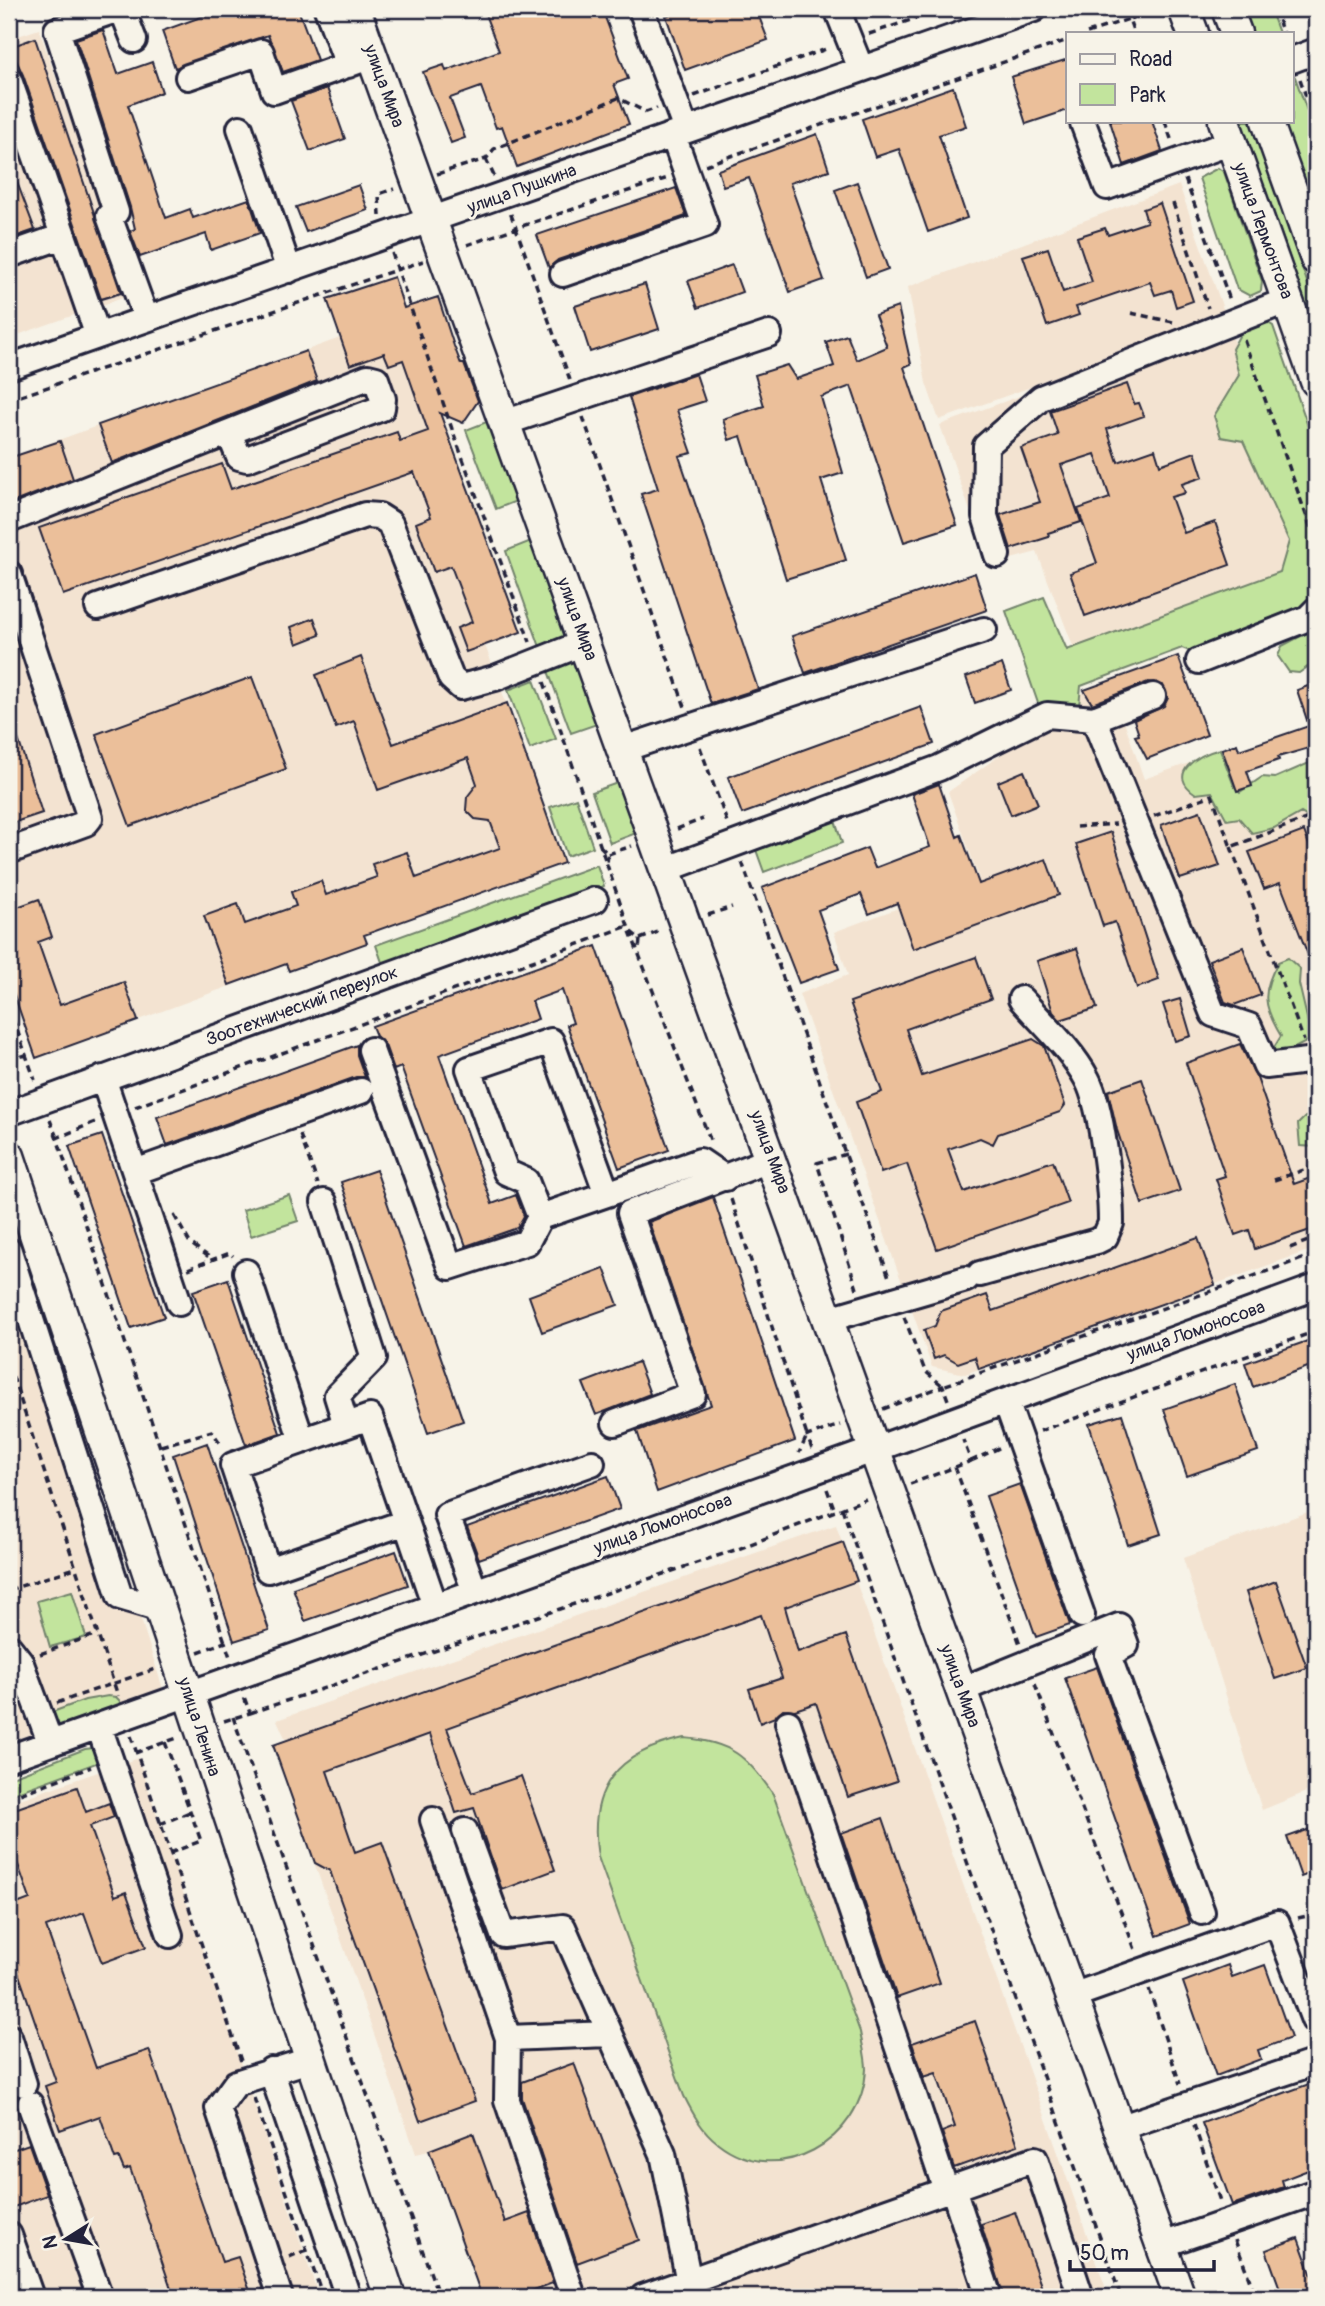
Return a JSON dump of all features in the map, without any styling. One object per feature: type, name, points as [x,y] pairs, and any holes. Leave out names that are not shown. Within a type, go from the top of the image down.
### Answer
[{"type":"main road","name":"улица Мира","points":[[355,9],[360,60],[433,220],[1180,2297]]},
{"type":"main road","points":[[1184,9],[1193,32]]},
{"type":"main road","points":[[1227,9],[1236,32]]},
{"type":"main road","points":[[1267,122],[1316,259]]},
{"type":"main road","name":"улица Лермонтова","points":[[1228,132],[1316,381]]},
{"type":"main road","name":"улица Ленина","points":[[10,1162],[390,2297]]},
{"type":"street","points":[[134,40],[121,9],[57,30],[116,212],[109,216],[146,318]]},
{"type":"street","points":[[188,77],[261,52],[274,91],[360,60],[327,9]]},
{"type":"street","points":[[563,274],[705,225],[687,172],[677,102],[641,9]]},
{"type":"street","points":[[837,9],[861,69]]},
{"type":"street","name":"улица Пушкина","points":[[9,368],[1034,9]]},
{"type":"street","points":[[1294,59],[1316,51]]},
{"type":"street","points":[[9,80],[98,336]]},
{"type":"street","points":[[1083,122],[1107,187],[1228,132]]},
{"type":"street","points":[[240,128],[289,271]]},
{"type":"street","points":[[9,256],[63,236]]},
{"type":"street","points":[[997,555],[985,516],[986,446],[1041,398],[1288,300]]},
{"type":"street","points":[[507,422],[769,334]]},
{"type":"street","points":[[9,520],[368,377],[376,379],[383,399],[382,408],[247,459],[239,457],[229,433]]},
{"type":"street","points":[[98,607],[365,515],[379,516],[390,523],[451,678],[461,687],[472,686],[586,642]]},
{"type":"street","points":[[9,574],[90,818],[86,823],[9,850]]},
{"type":"street","points":[[1199,661],[1308,618],[1316,610]]},
{"type":"street","points":[[623,749],[984,630]]},
{"type":"street","points":[[667,869],[939,768],[1046,715],[1094,719],[1153,696]]},
{"type":"street","points":[[1094,719],[1213,1014],[1249,1026],[1266,1066],[1312,1055]]},
{"type":"street","name":"Зоотехнический переулок","points":[[9,1112],[44,1102],[103,1077],[595,900]]},
{"type":"street","points":[[830,1319],[1102,1239],[1111,1223],[1092,1089],[1080,1068],[1021,999]]},
{"type":"street","points":[[540,1217],[526,1181],[506,1172],[469,1069],[551,1041],[607,1194]]},
{"type":"street","points":[[371,1050],[450,1267],[527,1242],[540,1217],[700,1161],[724,1178]]},
{"type":"street","points":[[103,1077],[179,1303]]},
{"type":"street","points":[[135,1172],[361,1091]]},
{"type":"street","points":[[615,1423],[693,1394],[630,1213],[772,1160]]},
{"type":"street","points":[[324,1202],[374,1358],[337,1396],[346,1424]]},
{"type":"street","points":[[9,1251],[120,1597],[160,1609]]},
{"type":"street","points":[[246,1272],[302,1441]]},
{"type":"street","name":"улица Ломоносова","points":[[9,1758],[876,1449],[1316,1287]]},
{"type":"street","points":[[1006,1401],[1082,1615]]},
{"type":"street","points":[[406,1522],[268,1570],[233,1465],[370,1417],[435,1606]]},
{"type":"street","points":[[475,1592],[447,1515],[592,1464]]},
{"type":"street","points":[[961,1690],[1119,1626],[1126,1645],[1108,1655],[1202,1912]]},
{"type":"street","points":[[14,1654],[50,1742]]},
{"type":"street","points":[[788,1723],[989,2297]]},
{"type":"street","points":[[99,1726],[170,1935]]},
{"type":"street","points":[[433,1820],[508,2038],[507,2100],[573,2297]]},
{"type":"street","points":[[465,1831],[503,1935],[563,1927],[663,2154],[691,2289]]},
{"type":"street","points":[[1072,1996],[1277,1923],[1314,2020]]},
{"type":"street","points":[[508,2038],[609,2034]]},
{"type":"street","points":[[9,2036],[100,2297]]},
{"type":"street","points":[[281,2297],[218,2108],[236,2083],[309,2060]]},
{"type":"street","points":[[1119,2128],[1316,2062]]},
{"type":"street","points":[[271,2070],[348,2297]]},
{"type":"street","points":[[643,2297],[691,2289],[1035,2159],[1081,2297]]},
{"type":"street","points":[[1161,2245],[1316,2192]]},
{"type":"street","points":[[9,2235],[31,2297]]},
{"type":"path","points":[[486,159],[494,149],[618,98],[646,112],[944,9]]},
{"type":"path","points":[[1125,9],[1134,32]]},
{"type":"path","points":[[1090,32],[1160,9]]},
{"type":"path","points":[[1274,9],[1283,32]]},
{"type":"path","points":[[971,1461],[943,1386],[925,1371],[897,1300],[516,228],[687,172],[1066,41]]},
{"type":"path","points":[[1294,65],[1316,125]]},
{"type":"path","points":[[1173,203],[1209,310]]},
{"type":"path","points":[[9,400],[397,269],[629,929],[724,1178],[807,1436],[835,1510]]},
{"type":"path","points":[[1197,314],[1231,303]]},
{"type":"path","points":[[1131,313],[1174,322]]},
{"type":"path","points":[[1076,827],[1136,822],[1212,795],[1312,1055]]},
{"type":"path","points":[[1231,847],[1308,818],[1316,839]]},
{"type":"path","points":[[677,829],[703,819]]},
{"type":"path","points":[[608,854],[634,845]]},
{"type":"path","points":[[600,846],[608,854]]},
{"type":"path","points":[[607,865],[608,854]]},
{"type":"path","points":[[708,915],[733,907]]},
{"type":"path","points":[[629,929],[640,939]]},
{"type":"path","points":[[57,1138],[116,1114],[629,929]]},
{"type":"path","points":[[640,939],[663,931]]},
{"type":"path","points":[[638,954],[640,939]]},
{"type":"path","points":[[9,1008],[57,1138],[225,1642]]},
{"type":"path","points":[[9,1060],[26,1055]]},
{"type":"path","points":[[301,1139],[324,1202]]},
{"type":"path","points":[[846,1154],[817,1163],[861,1300]]},
{"type":"path","points":[[1274,1180],[1316,1166]]},
{"type":"path","points":[[171,1209],[190,1243],[213,1260]]},
{"type":"path","points":[[1290,1248],[1316,1238]]},
{"type":"path","points":[[192,1267],[230,1254],[246,1272]]},
{"type":"path","points":[[807,1436],[1316,1254]]},
{"type":"path","points":[[250,1713],[738,1549],[835,1510],[971,1461],[1019,1438],[1316,1331]]},
{"type":"path","points":[[9,1365],[121,1707]]},
{"type":"path","points":[[161,1446],[212,1431],[233,1465]]},
{"type":"path","points":[[788,1457],[801,1453],[807,1436]]},
{"type":"path","points":[[955,1466],[1142,1969],[1228,2224],[1256,2297]]},
{"type":"path","points":[[842,1508],[1121,2297]]},
{"type":"path","points":[[9,1590],[75,1568]]},
{"type":"path","points":[[14,1654],[97,1634]]},
{"type":"path","points":[[233,1717],[439,2297]]},
{"type":"path","points":[[129,1730],[323,2297]]},
{"type":"path","points":[[165,1742],[201,1841],[170,1853]]},
{"type":"path","points":[[9,1798],[142,1750]]},
{"type":"path","points":[[160,1824],[190,1812]]},
{"type":"path","points":[[415,2297],[436,2290]]},
{"type":"path","points":[[305,2297],[321,2291]]},
{"type":"shaded area","points":[[39,29],[131,295],[9,338],[9,39]]},
{"type":"shaded area","points":[[1179,185],[1226,317],[939,420],[926,383],[908,287]]},
{"type":"shaded area","points":[[394,277],[444,425],[485,645],[564,863],[364,935],[367,943],[289,971],[286,965],[36,1058],[9,980],[9,458],[340,338],[327,299]]},
{"type":"shaded area","points":[[1227,321],[1316,576],[1081,667],[1037,552],[989,565],[940,425]]},
{"type":"shaded area","points":[[1149,666],[1164,707],[1124,721],[1144,779],[1217,753],[1235,796],[1316,808],[1316,1248],[965,1374],[932,1367],[799,994],[848,975],[834,932],[979,878],[948,792],[1019,742],[1039,711]]},
{"type":"shaded area","points":[[9,1204],[164,1692],[9,1754]]},
{"type":"shaded area","points":[[1316,1509],[1316,1788],[1262,1810],[1183,1558]]},
{"type":"shaded area","points":[[836,1525],[1109,2297],[482,2297],[429,2151],[416,2154],[273,1745],[286,1740],[277,1720]]},
{"type":"shaded area","points":[[138,1758],[319,2297],[9,2297],[9,1803]]},
{"type":"green space","points":[[1240,9],[1270,9],[1279,32],[1248,32]]},
{"type":"green space","points":[[1294,76],[1316,136],[1316,224],[1280,122],[1294,122]]},
{"type":"green space","points":[[1241,122],[1250,122],[1316,307],[1316,332]]},
{"type":"green space","points":[[1218,168],[1224,172],[1262,281],[1261,291],[1250,296],[1237,289],[1199,178]]},
{"type":"green space","points":[[1265,321],[1273,326],[1316,449],[1316,602],[1192,652],[1182,648],[1081,686],[1079,706],[1039,706],[1006,611],[1044,597],[1067,650],[1280,572],[1289,541],[1243,441],[1221,437],[1214,416],[1239,375],[1232,349],[1244,327]]},
{"type":"green space","points":[[489,421],[519,500],[496,509],[466,430]]},
{"type":"green space","points":[[536,539],[570,636],[540,647],[506,551]]},
{"type":"green space","points":[[1316,628],[1316,661],[1299,673],[1289,672],[1278,656],[1282,646]]},
{"type":"green space","points":[[577,660],[600,723],[571,733],[548,671]]},
{"type":"green space","points":[[534,680],[556,739],[530,749],[508,690]]},
{"type":"green space","points":[[1220,749],[1234,786],[1240,792],[1262,777],[1275,778],[1316,760],[1316,834],[1312,820],[1301,813],[1274,828],[1252,833],[1239,818],[1227,820],[1212,792],[1196,794],[1187,787],[1183,779],[1188,766],[1202,756]]},
{"type":"green space","points":[[620,782],[639,832],[610,843],[592,792]]},
{"type":"green space","points":[[576,798],[593,847],[567,856],[550,807]]},
{"type":"green space","points":[[834,817],[842,843],[764,872],[755,847]]},
{"type":"green space","points":[[597,865],[604,886],[383,965],[376,945]]},
{"type":"green space","points":[[1288,958],[1300,969],[1299,984],[1312,1039],[1277,1057],[1272,1051],[1281,1036],[1266,999],[1269,982],[1278,962]]},
{"type":"green space","points":[[1316,1113],[1316,1147],[1300,1146],[1298,1124],[1305,1117]]},
{"type":"green space","points":[[289,1195],[298,1221],[251,1236],[243,1210]]},
{"type":"green space","points":[[72,1591],[86,1637],[50,1647],[37,1601]]},
{"type":"green space","points":[[116,1697],[120,1701],[118,1710],[51,1732],[47,1714],[85,1700]]},
{"type":"green space","points":[[684,1738],[714,1743],[736,1753],[755,1770],[773,1794],[860,2032],[866,2069],[861,2094],[850,2117],[834,2136],[813,2150],[790,2159],[766,2161],[741,2156],[718,2143],[698,2122],[684,2096],[598,1857],[597,1811],[612,1777],[624,1764],[641,1753]]},
{"type":"green space","points":[[94,1748],[99,1762],[9,1795],[9,1778]]},
{"type":"building","points":[[223,9],[298,9],[317,60],[283,72],[268,35],[175,68],[162,31]]},
{"type":"building","points":[[483,9],[602,9],[628,79],[614,84],[629,124],[517,167],[502,126],[496,128],[481,87],[450,98],[465,138],[451,143],[423,72],[444,65],[446,71],[499,51]]},
{"type":"building","points":[[685,9],[756,9],[768,40],[685,70],[666,16]]},
{"type":"building","points":[[103,30],[118,74],[152,62],[162,92],[128,105],[166,218],[190,209],[193,218],[249,199],[260,233],[211,250],[206,234],[140,257],[130,231],[135,229],[130,207],[76,39]]},
{"type":"building","points":[[35,38],[121,293],[101,299],[23,75],[10,47]]},
{"type":"building","points":[[1066,60],[1066,111],[1026,124],[1011,77]]},
{"type":"building","points":[[953,87],[966,126],[939,135],[967,218],[928,232],[899,149],[875,157],[862,119]]},
{"type":"building","points":[[327,88],[345,139],[310,151],[291,101]]},
{"type":"building","points":[[1110,122],[1152,122],[1162,151],[1124,165]]},
{"type":"building","points":[[817,134],[829,170],[790,183],[824,280],[790,292],[749,178],[723,186],[718,170]]},
{"type":"building","points":[[9,161],[35,230],[9,239]]},
{"type":"building","points":[[857,182],[888,269],[866,277],[835,190]]},
{"type":"building","points":[[359,185],[368,210],[306,232],[296,207]]},
{"type":"building","points":[[676,188],[686,216],[558,260],[549,268],[537,235]]},
{"type":"building","points":[[1160,203],[1193,301],[1176,307],[1171,290],[1155,295],[1150,282],[1076,307],[1079,315],[1047,326],[1023,256],[1048,248],[1063,292],[1092,282],[1077,237],[1105,228],[1108,235],[1147,222],[1143,209]]},
{"type":"building","points":[[732,265],[742,292],[698,308],[688,281]]},
{"type":"building","points":[[394,277],[404,308],[438,297],[454,346],[478,401],[463,423],[440,413],[521,632],[466,652],[457,628],[472,622],[451,566],[434,572],[416,523],[431,517],[414,472],[63,595],[39,528],[222,464],[231,489],[397,432],[400,441],[428,431],[403,360],[389,365],[384,353],[350,365],[327,299]]},
{"type":"building","points":[[645,284],[659,329],[590,352],[575,306]]},
{"type":"building","points":[[898,307],[911,364],[904,367],[957,525],[904,542],[851,386],[821,397],[843,473],[821,480],[846,560],[786,579],[741,436],[729,440],[723,419],[764,406],[755,375],[787,365],[796,379],[834,366],[826,342],[847,335],[857,360],[887,347],[875,315]]},
{"type":"building","points":[[306,351],[317,381],[112,463],[98,425]]},
{"type":"building","points":[[696,374],[705,401],[677,410],[692,453],[679,456],[758,689],[711,704],[641,494],[658,489],[629,397]]},
{"type":"building","points":[[1127,384],[1134,404],[1139,403],[1144,416],[1107,429],[1118,462],[1155,449],[1160,465],[1195,452],[1203,477],[1182,484],[1185,493],[1171,497],[1184,533],[1215,522],[1230,565],[1085,616],[1070,573],[1097,563],[1078,509],[1110,498],[1095,454],[1061,465],[1081,522],[1048,533],[1049,537],[1011,549],[1000,515],[1040,502],[1021,448],[1058,435],[1050,411]]},
{"type":"building","points":[[60,441],[73,479],[9,504],[9,458]]},
{"type":"building","points":[[975,573],[987,610],[805,673],[792,636]]},
{"type":"building","points":[[314,618],[320,635],[297,644],[291,627]]},
{"type":"building","points":[[1178,656],[1207,735],[1147,759],[1135,736],[1139,735],[1134,720],[1164,706],[1168,698],[1163,685],[1148,682],[1092,704],[1084,690]]},
{"type":"building","points":[[361,657],[393,744],[507,703],[564,863],[364,935],[367,943],[289,971],[286,964],[229,985],[204,916],[238,904],[245,924],[296,906],[291,892],[321,881],[326,895],[377,877],[372,864],[407,852],[416,878],[500,848],[490,821],[475,819],[466,810],[467,797],[477,784],[468,758],[378,790],[354,721],[336,728],[316,675]]},
{"type":"building","points":[[1002,664],[1011,690],[975,703],[966,677]]},
{"type":"building","points":[[252,677],[286,769],[130,826],[96,734]]},
{"type":"building","points":[[1316,683],[1316,746],[1278,757],[1279,760],[1247,771],[1252,786],[1237,791],[1222,749],[1237,744],[1239,750],[1309,726],[1297,690]]},
{"type":"building","points":[[921,707],[934,744],[742,814],[728,777]]},
{"type":"building","points":[[12,720],[42,813],[9,824],[9,721]]},
{"type":"building","points":[[1024,771],[1038,804],[1011,815],[998,782]]},
{"type":"building","points":[[939,784],[957,837],[961,835],[979,884],[1046,859],[1059,895],[913,949],[897,903],[869,914],[861,894],[818,910],[839,969],[799,983],[762,888],[867,848],[875,868],[930,847],[912,794]]},
{"type":"building","points":[[1200,811],[1220,866],[1180,879],[1161,825]]},
{"type":"building","points":[[1304,831],[1316,864],[1315,973],[1280,883],[1264,889],[1249,852]]},
{"type":"building","points":[[1111,832],[1159,980],[1137,988],[1115,922],[1103,926],[1076,844]]},
{"type":"building","points":[[39,899],[52,937],[38,942],[60,1005],[124,982],[138,1021],[36,1058],[9,980],[9,910]]},
{"type":"building","points":[[596,946],[669,1150],[619,1168],[567,1025],[573,1023],[562,990],[532,1001],[538,1019],[439,1055],[492,1204],[516,1195],[524,1216],[517,1228],[466,1246],[401,1067],[394,1070],[385,1045],[376,1036],[372,1026]]},
{"type":"building","points":[[1243,947],[1261,995],[1234,1005],[1225,1002],[1209,960]]},
{"type":"building","points":[[1077,948],[1097,1008],[1060,1020],[1053,1012],[1037,961]]},
{"type":"building","points":[[976,957],[991,999],[906,1029],[922,1076],[1033,1039],[1044,1046],[1065,1105],[1060,1112],[998,1134],[993,1144],[980,1138],[948,1149],[964,1192],[1053,1161],[1068,1203],[937,1249],[907,1164],[881,1173],[856,1102],[882,1092],[850,1002]]},
{"type":"building","points":[[1180,999],[1191,1036],[1175,1041],[1163,1004]]},
{"type":"building","points":[[1240,1044],[1257,1078],[1294,1184],[1316,1176],[1316,1228],[1255,1249],[1249,1230],[1235,1235],[1216,1179],[1225,1176],[1186,1063]]},
{"type":"building","points":[[357,1045],[357,1055],[365,1077],[356,1077],[167,1145],[157,1117]]},
{"type":"building","points":[[1142,1079],[1180,1191],[1142,1204],[1117,1130],[1108,1091]]},
{"type":"building","points":[[102,1135],[164,1317],[131,1328],[69,1146]]},
{"type":"building","points":[[376,1170],[463,1421],[428,1433],[341,1182]]},
{"type":"building","points":[[713,1197],[795,1441],[657,1492],[637,1431],[711,1405],[649,1222]]},
{"type":"building","points":[[1198,1238],[1215,1285],[979,1369],[975,1357],[958,1363],[944,1355],[934,1359],[924,1330],[935,1326],[941,1311],[987,1295],[993,1311]]},
{"type":"building","points":[[604,1268],[618,1305],[542,1332],[529,1296]]},
{"type":"building","points":[[228,1279],[280,1433],[246,1445],[193,1291]]},
{"type":"building","points":[[1316,1338],[1316,1364],[1253,1387],[1245,1363]]},
{"type":"building","points":[[638,1362],[650,1394],[596,1415],[583,1383]]},
{"type":"building","points":[[1235,1384],[1258,1451],[1187,1476],[1164,1409]]},
{"type":"building","points":[[1122,1414],[1161,1534],[1128,1545],[1089,1424]]},
{"type":"building","points":[[207,1443],[269,1630],[234,1641],[173,1455]]},
{"type":"building","points":[[608,1476],[620,1509],[479,1559],[467,1527]]},
{"type":"building","points":[[1020,1484],[1070,1625],[1036,1637],[986,1496]]},
{"type":"building","points":[[843,1542],[857,1581],[785,1607],[798,1652],[846,1635],[897,1781],[848,1797],[816,1703],[795,1710],[783,1709],[775,1717],[760,1723],[749,1689],[782,1678],[761,1615],[447,1728],[472,1793],[521,1776],[555,1870],[502,1890],[474,1808],[456,1813],[430,1734],[327,1771],[355,1852],[382,1842],[475,2101],[420,2121],[330,1871],[315,1863],[273,1745]]},
{"type":"building","points":[[396,1551],[408,1585],[305,1621],[293,1588]]},
{"type":"building","points":[[1276,1581],[1307,1668],[1275,1679],[1246,1592]]},
{"type":"building","points":[[1097,1667],[1190,1924],[1157,1936],[1065,1678]]},
{"type":"building","points":[[77,1787],[86,1812],[109,1803],[114,1817],[90,1826],[115,1896],[126,1892],[146,1947],[102,1963],[84,1913],[46,1927],[96,2068],[149,2050],[222,2262],[238,2257],[252,2297],[174,2297],[130,2168],[124,2170],[119,2158],[115,2159],[100,2116],[60,2130],[45,2086],[56,2082],[9,1946],[9,1907],[30,1899],[15,1856],[9,1858],[9,1811]]},
{"type":"building","points":[[883,1818],[940,1983],[897,1998],[841,1833]]},
{"type":"building","points":[[1316,1827],[1316,1871],[1301,1877],[1287,1837]]},
{"type":"building","points":[[1228,1965],[1232,1977],[1265,1965],[1291,2038],[1258,2050],[1261,2059],[1216,2076],[1183,1982]]},
{"type":"building","points":[[975,2021],[1018,2145],[954,2168],[942,2132],[955,2127],[936,2073],[924,2077],[912,2043]]},
{"type":"building","points":[[574,2063],[639,2240],[577,2263],[522,2098],[522,2082]]},
{"type":"building","points":[[1309,2084],[1316,2104],[1316,2167],[1282,2180],[1284,2187],[1232,2205],[1202,2123]]},
{"type":"building","points":[[473,2133],[505,2222],[529,2213],[553,2283],[515,2297],[482,2297],[429,2150]]},
{"type":"building","points":[[29,2144],[47,2195],[14,2207],[9,2193],[9,2151]]},
{"type":"building","points":[[1015,2212],[1045,2297],[1004,2297],[981,2224]]},
{"type":"building","points":[[1298,2238],[1316,2287],[1316,2297],[1283,2297],[1266,2250]]}]
